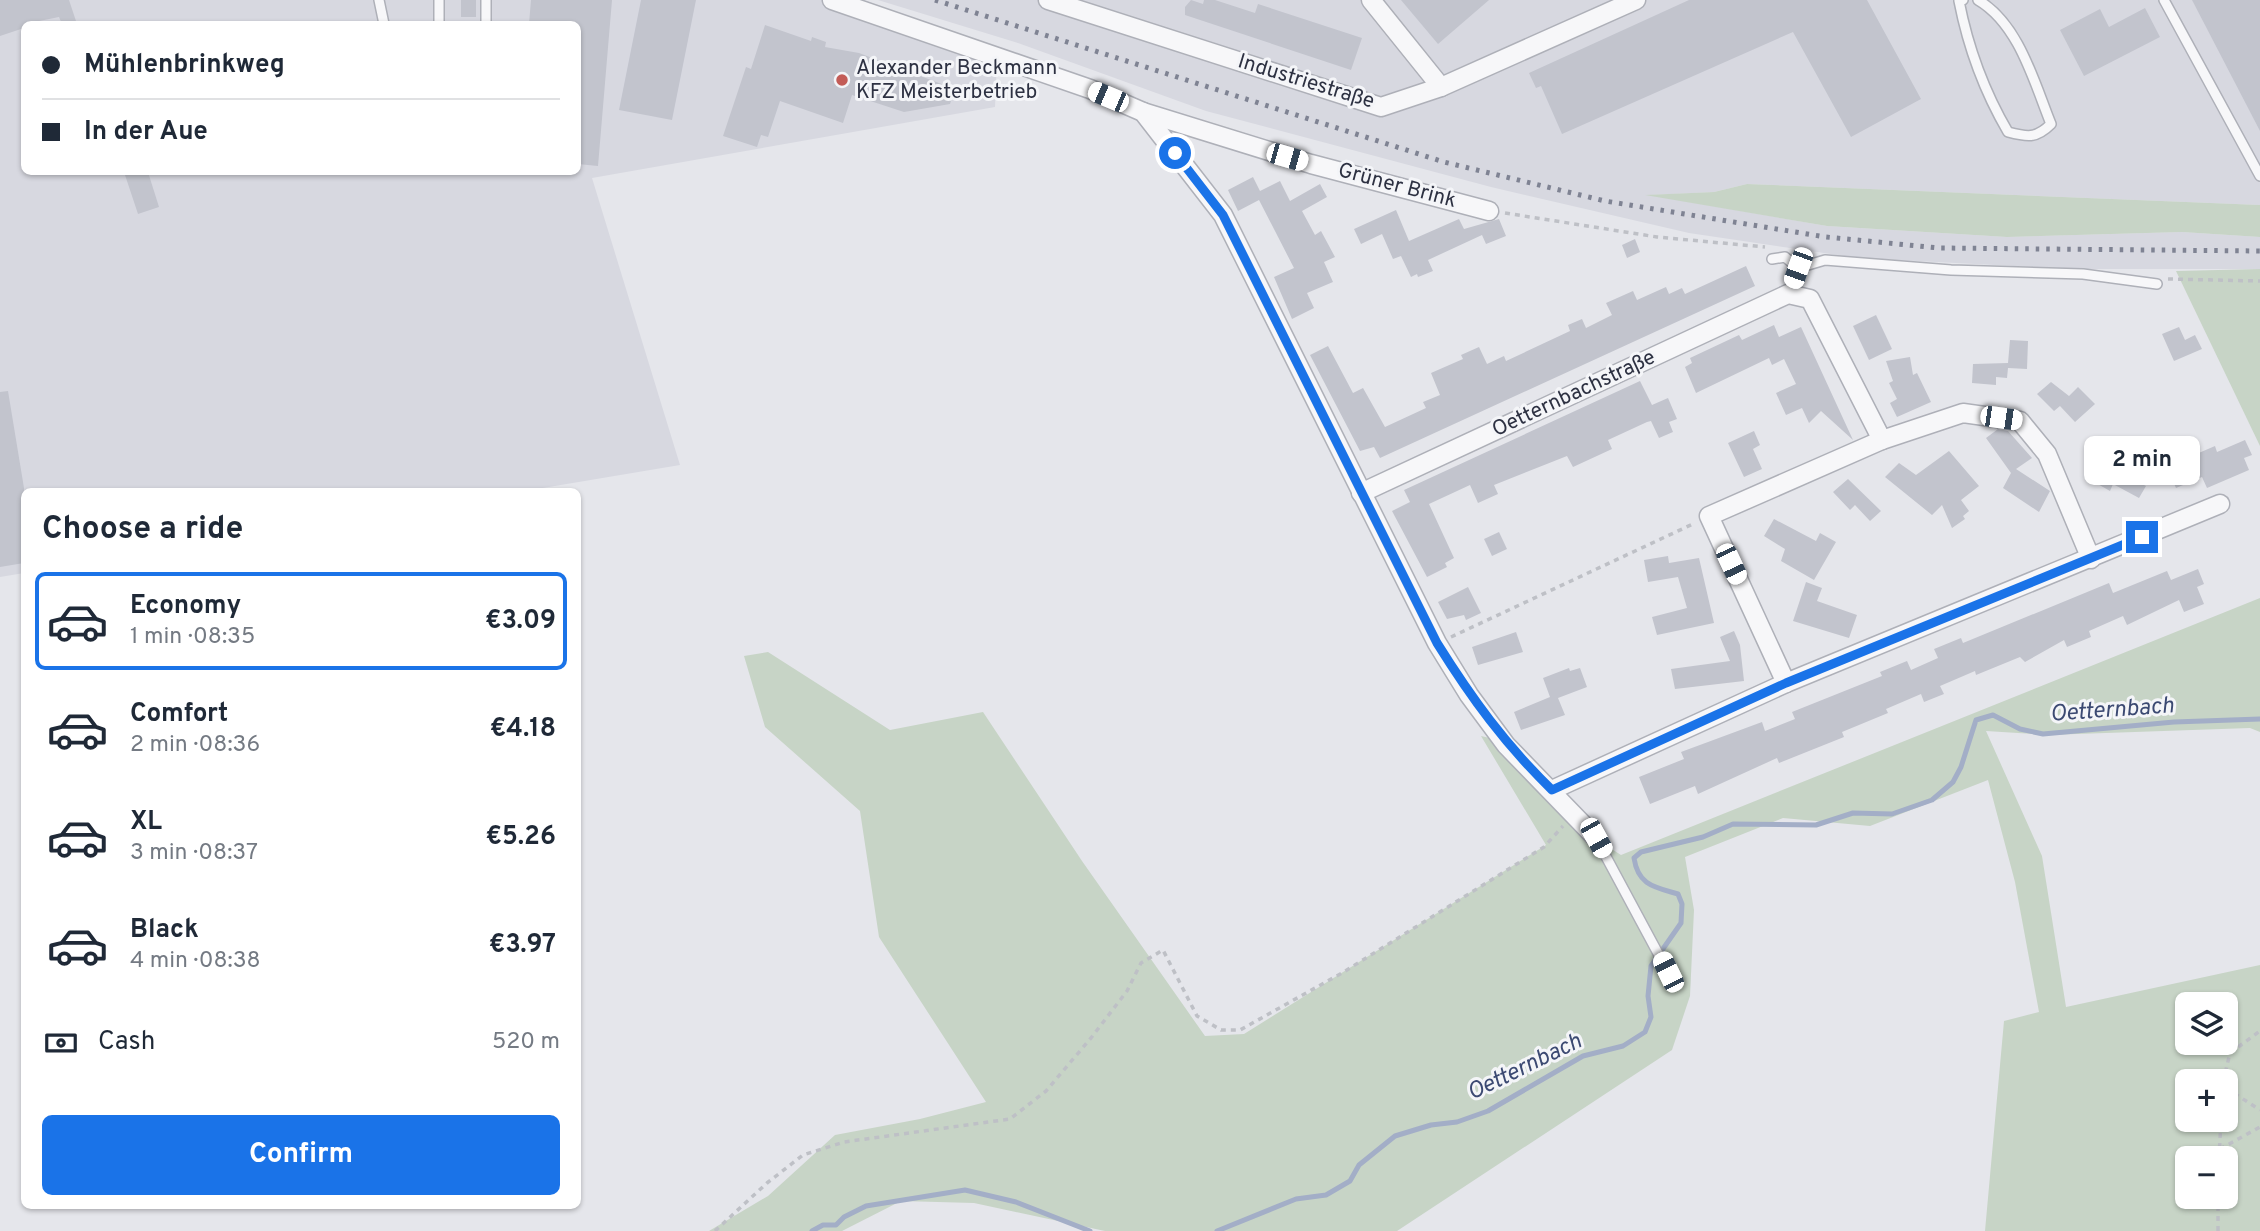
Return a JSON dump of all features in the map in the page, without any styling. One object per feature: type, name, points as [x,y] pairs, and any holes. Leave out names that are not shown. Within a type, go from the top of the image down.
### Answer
[{"type":"street","name":"Grüner Brink","points":[[832,0],[1090,89],[1143,112],[1311,163],[1489,211]]},
{"type":"street","name":"Industriestraße","points":[[1048,0],[1381,107],[1441,87],[1636,0]]},
{"type":"street","points":[[1371,0],[1441,87]]},
{"type":"street","points":[[1143,112],[1223,215],[1437,643],[1469,695],[1506,744],[1596,838]]},
{"type":"street","points":[[1788,294],[1810,299],[1882,440]]},
{"type":"street","name":"Oetternbachstraße","points":[[1361,493],[1788,294]]},
{"type":"street","points":[[1786,683],[1709,516],[1882,440],[1963,413],[2020,421],[2047,454],[2091,559]]},
{"type":"street","points":[[1552,790],[1786,683],[2220,504]]},
{"type":"lane","points":[[379,0],[383,21]]},
{"type":"lane","points":[[439,0],[439,21]]},
{"type":"lane","points":[[486,0],[486,21]]},
{"type":"lane","points":[[1963,0],[1959,1],[1964,26],[1994,108],[2008,132],[2026,137],[2040,135],[2051,124],[2022,53],[1991,8],[1978,0]]},
{"type":"lane","points":[[2164,0],[2260,176]]},
{"type":"lane","points":[[1772,259],[1784,257],[1798,268]]},
{"type":"lane","points":[[1798,268],[1825,260],[1951,270],[2083,274],[2157,284]]},
{"type":"lane","points":[[1788,294],[1798,268]]},
{"type":"lane","points":[[1596,838],[1668,972]]},
{"type":"path","points":[[1489,211],[1657,237],[1771,248],[1784,257]]},
{"type":"path","points":[[2179,279],[2260,281]]},
{"type":"path","points":[[1437,643],[1709,516]]},
{"type":"path","points":[[715,1231],[767,1183],[803,1155],[844,1142],[1010,1119],[1046,1091],[1127,991],[1141,963],[1163,950],[1197,1016],[1221,1030],[1241,1030],[1342,973],[1544,847],[1574,815]]},
{"type":"path","points":[[2226,1069],[2230,1053],[2260,1031]]},
{"type":"path","points":[[2238,1096],[2260,1110]]},
{"type":"path","points":[[2225,1146],[2260,1127]]},
{"type":"path","points":[[2218,1209],[2218,1231]]},
{"type":"shaded area","points":[[0,0],[837,0],[997,60],[995,107],[592,178],[680,465],[543,488],[21,488],[21,574],[0,577]]},
{"type":"shaded area","points":[[878,0],[2260,0],[2260,205],[1747,184],[1714,192],[1650,195],[1827,226],[2007,237],[2182,232],[2260,237],[2260,269],[2076,269],[1858,258],[1689,233],[1491,187],[1206,111],[1018,43]]},
{"type":"green space","points":[[1747,184],[2260,205],[2260,237],[2182,232],[2007,237],[1827,226],[1645,195],[1714,192]]},
{"type":"green space","points":[[2260,269],[2260,446],[2176,271]]},
{"type":"green space","points":[[2260,598],[2260,732],[2250,728],[2048,735],[1986,731],[2042,856],[2066,1007],[2260,965],[2260,1231],[1985,1231],[2004,1021],[2039,1012],[2015,882],[1988,780],[1870,826],[1783,818],[1685,857],[1694,910],[1690,996],[1672,1050],[1397,1231],[1105,1231],[974,1203],[901,1201],[842,1231],[709,1231],[768,1196],[835,1135],[920,1119],[986,1102],[879,937],[860,811],[765,727],[744,656],[768,652],[890,730],[983,712],[1082,861],[1205,1036],[1244,1034],[1546,845],[1481,736],[1498,740],[1568,821],[1621,855]]},
{"type":"building","points":[[0,0],[69,0],[76,21],[61,21],[59,17],[21,21],[21,29],[0,36]]},
{"type":"building","points":[[461,0],[476,0],[476,17],[461,17]]},
{"type":"building","points":[[531,0],[612,0],[598,166],[581,164],[581,21],[529,21]]},
{"type":"building","points":[[641,0],[696,0],[672,120],[619,110]]},
{"type":"building","points":[[1191,0],[1203,4],[1204,0],[1215,0],[1255,13],[1258,4],[1362,38],[1351,70],[1185,15],[1185,7]]},
{"type":"building","points":[[1401,0],[1489,0],[1438,44]]},
{"type":"building","points":[[1689,0],[1867,0],[1921,99],[1851,137],[1793,32],[1562,134],[1541,86],[1536,88],[1529,73]]},
{"type":"building","points":[[2192,0],[2260,0],[2260,131]]},
{"type":"building","points":[[2145,8],[2160,37],[2084,76],[2060,30],[2100,9],[2109,27]]},
{"type":"building","points":[[765,25],[811,41],[812,37],[826,42],[825,47],[859,53],[955,89],[950,104],[904,112],[852,95],[843,123],[780,101],[768,137],[761,135],[757,147],[723,136],[746,67],[751,69]]},
{"type":"building","points":[[125,175],[149,175],[159,207],[138,214]]},
{"type":"building","points":[[1253,177],[1260,191],[1280,181],[1290,201],[1320,184],[1327,197],[1302,211],[1315,235],[1321,231],[1335,257],[1324,262],[1333,282],[1307,293],[1314,308],[1292,319],[1274,277],[1294,268],[1259,200],[1238,211],[1228,190]]},
{"type":"building","points":[[1396,210],[1409,241],[1459,219],[1464,229],[1499,219],[1506,236],[1486,244],[1482,235],[1428,260],[1433,271],[1411,277],[1401,256],[1393,259],[1382,234],[1361,244],[1354,229]]},
{"type":"building","points":[[1635,239],[1640,252],[1627,258],[1622,245]]},
{"type":"building","points":[[1746,266],[1755,286],[1380,458],[1374,447],[1360,451],[1310,355],[1328,346],[1353,393],[1363,388],[1385,427],[1426,408],[1423,402],[1440,395],[1431,373],[1463,359],[1461,355],[1479,347],[1487,364],[1504,356],[1506,361],[1570,331],[1568,325],[1582,319],[1586,328],[1612,315],[1606,303],[1633,291],[1637,300],[1666,287],[1669,294],[1682,288],[1685,294]]},
{"type":"building","points":[[1876,315],[1892,349],[1869,360],[1853,326]]},
{"type":"building","points":[[1774,325],[1779,337],[1801,327],[1853,440],[1821,411],[1809,423],[1802,408],[1786,415],[1776,393],[1796,384],[1784,359],[1772,365],[1769,358],[1696,393],[1685,367],[1692,363],[1690,358],[1739,335],[1742,340]]},
{"type":"building","points":[[2179,327],[2185,340],[2195,335],[2202,349],[2174,361],[2162,334]]},
{"type":"building","points":[[2010,340],[2028,341],[2027,369],[2008,368],[2007,378],[1996,377],[1996,385],[1972,383],[1973,364],[2008,363]]},
{"type":"building","points":[[1910,357],[1913,375],[1917,373],[1931,402],[1897,417],[1890,403],[1897,399],[1889,383],[1893,381],[1886,361]]},
{"type":"building","points":[[1640,381],[1652,405],[1668,398],[1677,419],[1669,422],[1673,432],[1659,438],[1651,421],[1647,422],[1608,440],[1612,449],[1573,467],[1567,456],[1494,485],[1498,494],[1478,503],[1470,485],[1429,504],[1454,558],[1445,563],[1447,567],[1427,577],[1392,511],[1410,502],[1404,490]]},
{"type":"building","points":[[2051,382],[2069,396],[2078,387],[2095,404],[2075,422],[2060,406],[2054,411],[2037,394]]},
{"type":"building","points":[[8,391],[24,488],[21,488],[21,564],[0,567],[0,392]]},
{"type":"building","points":[[1998,429],[2008,431],[2032,458],[2016,469],[2050,491],[2039,512],[2003,488],[2011,473],[1986,438]]},
{"type":"building","points":[[1754,431],[1760,445],[1753,449],[1762,469],[1744,477],[1728,443]]},
{"type":"building","points":[[2245,440],[2252,455],[2244,458],[2249,470],[2207,488],[2202,477],[2176,488],[2169,472],[2196,460],[2194,455],[2215,446],[2217,452]]},
{"type":"building","points":[[1949,451],[1979,486],[1961,500],[1969,511],[1963,516],[1965,519],[1952,528],[1942,505],[1932,515],[1885,477],[1899,463],[1916,475]]},
{"type":"building","points":[[2098,462],[2146,486],[2139,498],[2113,484],[2110,491],[2089,479]]},
{"type":"building","points":[[1848,479],[1881,511],[1870,521],[1855,505],[1850,510],[1833,492]]},
{"type":"building","points":[[1774,519],[1816,541],[1820,533],[1836,542],[1814,580],[1781,561],[1785,549],[1764,536]]},
{"type":"building","points":[[1499,532],[1507,549],[1492,556],[1484,539]]},
{"type":"building","points":[[1668,556],[1669,563],[1699,558],[1714,623],[1657,635],[1652,617],[1687,608],[1678,577],[1648,582],[1644,560]]},
{"type":"building","points":[[2198,569],[2204,584],[2197,587],[2204,604],[2184,612],[2179,600],[2127,625],[2123,616],[2089,631],[2091,637],[2067,647],[2064,640],[2025,662],[2020,657],[1976,675],[1975,671],[1940,686],[1944,694],[1924,702],[1921,694],[1886,709],[1888,713],[1842,732],[1844,737],[1779,763],[1777,758],[1698,794],[1695,786],[1650,804],[1639,777],[1684,759],[1681,752],[1762,722],[1765,731],[1795,719],[1792,712],[1882,676],[1880,672],[1907,661],[1911,670],[1938,658],[1934,649],[1961,638],[1963,643],[2109,583],[2113,593],[2167,571],[2171,580]]},
{"type":"building","points":[[1806,582],[1822,588],[1817,601],[1857,615],[1849,638],[1793,621]]},
{"type":"building","points":[[1468,587],[1481,613],[1466,620],[1464,615],[1447,619],[1438,602]]},
{"type":"building","points":[[1734,631],[1740,645],[1744,681],[1675,689],[1671,669],[1730,661],[1720,637]]},
{"type":"building","points":[[1516,632],[1523,652],[1478,665],[1472,647]]},
{"type":"building","points":[[1569,668],[1570,671],[1580,668],[1587,687],[1558,698],[1565,715],[1521,730],[1514,712],[1550,697],[1543,678]]},
{"type":"waterway","name":"Oetternbach","points":[[1217,1231],[1296,1199],[1326,1195],[1350,1181],[1359,1165],[1395,1136],[1431,1125],[1457,1122],[1488,1111],[1583,1056],[1623,1046],[1645,1032],[1651,1017],[1648,996],[1651,966],[1681,923],[1682,904],[1678,894],[1648,884],[1639,874],[1634,858],[1641,852],[1703,837],[1733,824],[1816,825],[1853,813],[1892,814],[1932,800],[1953,782],[1961,767],[1976,720],[1993,715],[2020,729],[2043,734],[2174,722],[2260,719]]},
{"type":"waterway","name":"Oetternbach","points":[[812,1231],[823,1225],[836,1225],[844,1217],[866,1206],[965,1190],[1016,1202],[1090,1231]]},
{"type":"railway","points":[[935,0],[1444,162],[1605,201],[1826,237],[1939,248],[2260,251]]},
{"type":"place","name":"Alexander Beckmann KFZ Meisterbetrieb","points":[[842,80]]},
{"type":"route","points":[[1175,153],[1223,215],[1437,643],[1469,695],[1506,744],[1552,790],[1786,683],[2142,537]]}]
